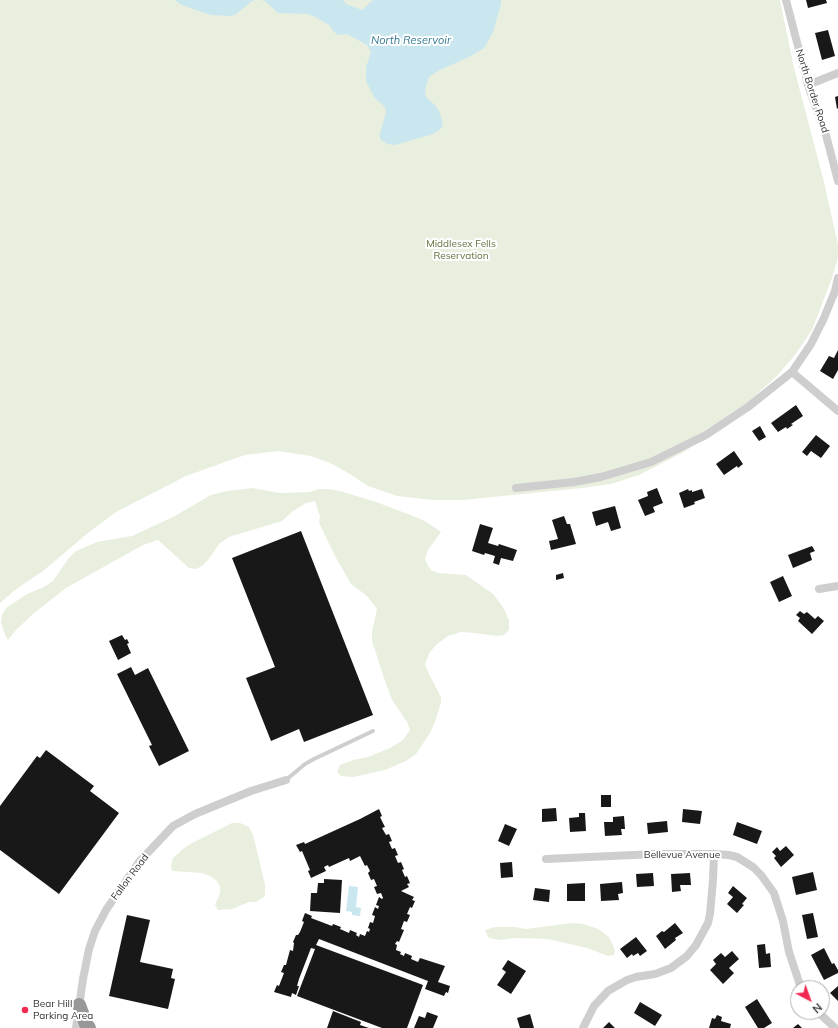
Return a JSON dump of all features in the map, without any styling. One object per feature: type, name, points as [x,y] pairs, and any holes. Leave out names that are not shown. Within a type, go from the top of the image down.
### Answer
[{"type":"highway","points":[[79,1005],[89,1028]]},
{"type":"street","name":"North Border Road","points":[[786,0],[808,86],[826,135],[838,181]]},
{"type":"street","points":[[808,86],[838,74]]},
{"type":"street","points":[[516,488],[574,482],[601,477],[651,462],[706,435],[748,407],[792,372],[811,344],[824,318],[835,291],[838,278]]},
{"type":"street","points":[[792,372],[838,411]]},
{"type":"street","points":[[820,589],[838,586]]},
{"type":"street","name":"Fallon Road","points":[[76,1028],[83,979],[89,949],[95,931],[106,910],[139,862],[173,826],[195,814],[251,791],[286,780]]},
{"type":"street","name":"Bellevue Avenue","points":[[546,859],[655,854],[714,854],[729,855],[744,861],[753,867],[771,888],[779,906],[788,952],[798,980]]},
{"type":"street","points":[[583,1028],[589,1015],[601,997],[616,986],[636,977],[655,974],[671,968],[687,956],[696,945],[705,931],[710,914],[714,854]]},
{"type":"street","points":[[826,1020],[835,1028]]},
{"type":"lane","points":[[286,780],[305,764],[373,731]]},
{"type":"green space","name":"Middlesex Fells Reservation","points":[[0,0],[780,0],[794,68],[823,178],[838,244],[838,258],[832,278],[812,330],[795,355],[776,377],[719,428],[684,452],[639,475],[611,484],[582,488],[463,500],[433,500],[397,496],[368,486],[330,463],[311,456],[278,451],[245,455],[186,476],[116,512],[88,533],[43,571],[15,590],[0,603]]},
{"type":"green space","points":[[252,488],[280,493],[310,492],[318,489],[340,491],[376,502],[425,521],[441,532],[428,550],[425,559],[431,570],[438,573],[466,575],[493,594],[503,607],[509,620],[509,630],[504,635],[498,636],[461,632],[448,636],[436,645],[430,652],[425,664],[441,697],[441,703],[430,733],[416,754],[406,761],[385,770],[353,777],[341,776],[337,772],[340,765],[353,760],[368,757],[390,748],[403,740],[410,730],[407,722],[392,700],[372,641],[372,632],[377,609],[367,596],[351,584],[336,558],[319,522],[320,517],[315,501],[306,503],[293,511],[282,521],[229,537],[219,544],[202,566],[196,569],[189,568],[158,540],[143,545],[66,588],[34,613],[8,640],[6,637],[1,623],[2,615],[6,608],[27,594],[44,587],[53,581],[68,559],[76,551],[97,542],[132,536],[173,517],[211,495],[227,491]]},
{"type":"green space","points":[[232,823],[240,823],[249,827],[253,835],[265,884],[265,896],[256,902],[249,902],[232,909],[218,910],[215,905],[220,893],[220,887],[217,881],[202,873],[172,871],[171,866],[173,858],[183,849]]},
{"type":"green space","points":[[572,923],[584,924],[598,929],[609,937],[615,950],[614,955],[608,956],[587,948],[548,939],[516,938],[500,940],[489,938],[485,930],[495,927],[515,927],[526,929]]},
{"type":"water","points":[[175,0],[256,0],[252,1],[235,15],[229,16],[211,15],[180,4]]},
{"type":"water","name":"North Reservoir","points":[[260,0],[343,0],[346,4],[362,10],[373,0],[501,0],[501,4],[493,32],[484,48],[429,77],[425,95],[435,105],[440,113],[443,126],[433,134],[395,145],[387,144],[380,139],[380,133],[386,113],[385,107],[374,97],[366,81],[366,67],[371,52],[367,45],[347,34],[338,35],[329,25],[308,14],[278,13],[265,1]]},
{"type":"water","points":[[349,886],[358,887],[356,907],[361,908],[360,916],[352,915],[352,912],[346,911]]},
{"type":"building","points":[[806,0],[826,0],[827,3],[808,8]]},
{"type":"building","points":[[828,30],[835,56],[822,60],[815,33]]},
{"type":"building","points":[[838,96],[838,108],[837,109],[835,97]]},
{"type":"building","points":[[838,350],[838,370],[833,379],[820,371],[829,356],[834,358]]},
{"type":"building","points":[[796,405],[803,416],[791,424],[793,425],[787,429],[786,427],[778,432],[771,423]]},
{"type":"building","points":[[760,426],[766,437],[759,441],[752,431]]},
{"type":"building","points":[[816,435],[830,446],[821,458],[811,451],[807,456],[802,452]]},
{"type":"building","points":[[734,451],[743,464],[738,468],[737,466],[724,475],[716,464]]},
{"type":"building","points":[[657,488],[663,503],[653,507],[655,512],[645,516],[638,500],[648,496],[647,492]]},
{"type":"building","points":[[688,489],[689,491],[692,490],[692,492],[702,489],[705,498],[684,508],[679,493]]},
{"type":"building","points":[[615,506],[621,528],[611,531],[608,522],[596,526],[592,512]]},
{"type":"building","points":[[564,516],[567,524],[570,524],[576,544],[551,550],[549,541],[558,539],[552,520]]},
{"type":"building","points":[[480,524],[493,528],[488,543],[498,546],[499,544],[517,550],[513,561],[501,558],[499,565],[493,563],[495,556],[485,553],[484,555],[472,551]]},
{"type":"building","points":[[301,531],[373,715],[304,742],[299,729],[271,741],[246,678],[275,667],[232,558]]},
{"type":"building","points":[[812,546],[815,551],[810,553],[812,560],[793,568],[788,555]]},
{"type":"building","points":[[563,573],[564,578],[556,580],[556,575]]},
{"type":"building","points":[[783,576],[792,596],[779,602],[770,582]]},
{"type":"building","points":[[800,611],[804,614],[807,612],[815,619],[818,616],[824,621],[812,634],[798,621],[800,618],[796,615]]},
{"type":"building","points":[[122,635],[129,643],[127,644],[131,653],[118,660],[109,641]]},
{"type":"building","points":[[131,667],[135,675],[148,668],[189,751],[159,766],[149,746],[152,745],[117,674]]},
{"type":"building","points":[[46,750],[94,786],[90,791],[119,813],[59,894],[0,850],[0,806],[37,756],[40,758]]},
{"type":"building","points":[[601,795],[611,795],[611,807],[601,807]]},
{"type":"building","points":[[556,808],[557,821],[542,822],[542,809]]},
{"type":"building","points":[[379,809],[382,816],[380,817],[385,827],[382,828],[386,835],[389,834],[392,841],[389,842],[392,849],[395,848],[398,855],[395,856],[398,863],[401,862],[405,877],[407,876],[410,883],[407,884],[409,887],[401,891],[414,897],[412,900],[415,901],[407,914],[410,915],[407,922],[404,921],[401,929],[404,930],[399,942],[397,941],[395,944],[397,945],[396,950],[401,952],[400,954],[404,956],[405,953],[412,956],[411,959],[418,962],[420,958],[445,966],[438,982],[450,986],[448,993],[446,992],[444,996],[425,989],[428,981],[319,939],[316,945],[423,985],[407,1028],[382,1028],[297,996],[315,949],[311,948],[299,979],[297,986],[299,986],[296,995],[292,993],[291,997],[274,992],[277,985],[279,986],[284,973],[281,972],[284,965],[286,965],[290,950],[293,951],[293,942],[296,935],[300,932],[304,922],[302,921],[305,913],[312,916],[311,918],[332,926],[333,924],[341,927],[340,929],[349,933],[350,930],[357,933],[356,935],[359,937],[360,934],[365,936],[367,931],[369,932],[370,929],[368,928],[370,922],[373,923],[375,916],[372,915],[375,907],[378,909],[379,906],[376,905],[379,897],[382,899],[383,898],[381,893],[377,894],[374,887],[377,886],[374,879],[371,880],[368,873],[370,871],[367,865],[365,866],[360,856],[350,861],[349,858],[329,867],[328,865],[324,867],[326,871],[311,878],[308,871],[310,870],[302,851],[300,852],[296,845],[304,842],[305,844]]},
{"type":"building","points":[[683,809],[702,811],[700,824],[682,822]]},
{"type":"building","points":[[579,813],[585,813],[586,831],[570,832],[569,818],[579,817]]},
{"type":"building","points":[[624,816],[625,829],[621,829],[622,835],[605,836],[604,822],[613,822],[613,817]]},
{"type":"building","points":[[667,821],[668,832],[648,834],[647,823]]},
{"type":"building","points":[[737,822],[762,831],[757,844],[733,835]]},
{"type":"building","points":[[505,824],[517,829],[509,846],[498,841]]},
{"type":"building","points":[[786,846],[794,855],[781,867],[774,858],[776,856],[772,852],[777,847],[780,851]]},
{"type":"building","points":[[512,862],[513,877],[501,878],[500,863]]},
{"type":"building","points":[[813,872],[817,890],[796,895],[792,877]]},
{"type":"building","points":[[653,873],[654,886],[637,887],[636,874]]},
{"type":"building","points":[[690,873],[691,885],[680,885],[681,891],[672,892],[671,874]]},
{"type":"building","points":[[324,879],[342,880],[340,913],[310,911],[311,893],[317,893],[318,883],[324,883]]},
{"type":"building","points":[[622,882],[623,893],[618,894],[619,900],[601,901],[600,884]]},
{"type":"building","points":[[585,883],[585,901],[567,901],[567,884]]},
{"type":"building","points":[[733,886],[747,898],[742,904],[744,905],[737,913],[727,904],[733,897],[728,893]]},
{"type":"building","points":[[535,888],[550,890],[549,902],[533,900]]},
{"type":"building","points":[[813,913],[818,937],[807,939],[802,915]]},
{"type":"building","points":[[127,915],[150,920],[140,962],[173,969],[171,978],[175,979],[168,1009],[109,996]]},
{"type":"building","points":[[675,923],[683,933],[675,938],[676,940],[665,949],[656,936],[662,931],[664,932]]},
{"type":"building","points":[[636,937],[647,951],[640,956],[638,953],[633,956],[632,954],[627,958],[620,949]]},
{"type":"building","points":[[765,944],[766,954],[770,953],[771,967],[759,968],[757,945]]},
{"type":"building","points":[[824,948],[832,964],[834,963],[838,970],[838,973],[824,980],[811,955]]},
{"type":"building","points":[[732,951],[739,959],[729,968],[734,973],[723,984],[710,970],[716,964],[713,960],[721,953],[725,957]]},
{"type":"building","points":[[508,960],[526,971],[511,994],[497,985],[506,972],[502,969]]},
{"type":"building","points":[[838,986],[838,1001],[830,993]]},
{"type":"building","points":[[757,999],[772,1023],[764,1028],[758,1028],[745,1007]]},
{"type":"building","points":[[640,1002],[662,1015],[655,1026],[634,1013]]},
{"type":"building","points":[[333,1011],[361,1022],[360,1025],[369,1028],[327,1028]]},
{"type":"building","points":[[427,1012],[438,1016],[433,1028],[414,1028],[419,1016],[425,1018]]},
{"type":"building","points":[[530,1014],[534,1028],[520,1028],[517,1018]]},
{"type":"building","points":[[717,1015],[722,1017],[721,1021],[731,1024],[730,1028],[709,1028],[712,1018],[715,1019]]},
{"type":"building","points":[[609,1022],[615,1028],[603,1028]]},
{"type":"building","points":[[798,1024],[802,1028],[793,1028]]},
{"type":"place","name":"Bear Hill Parking Area","points":[[25,1010]]}]
